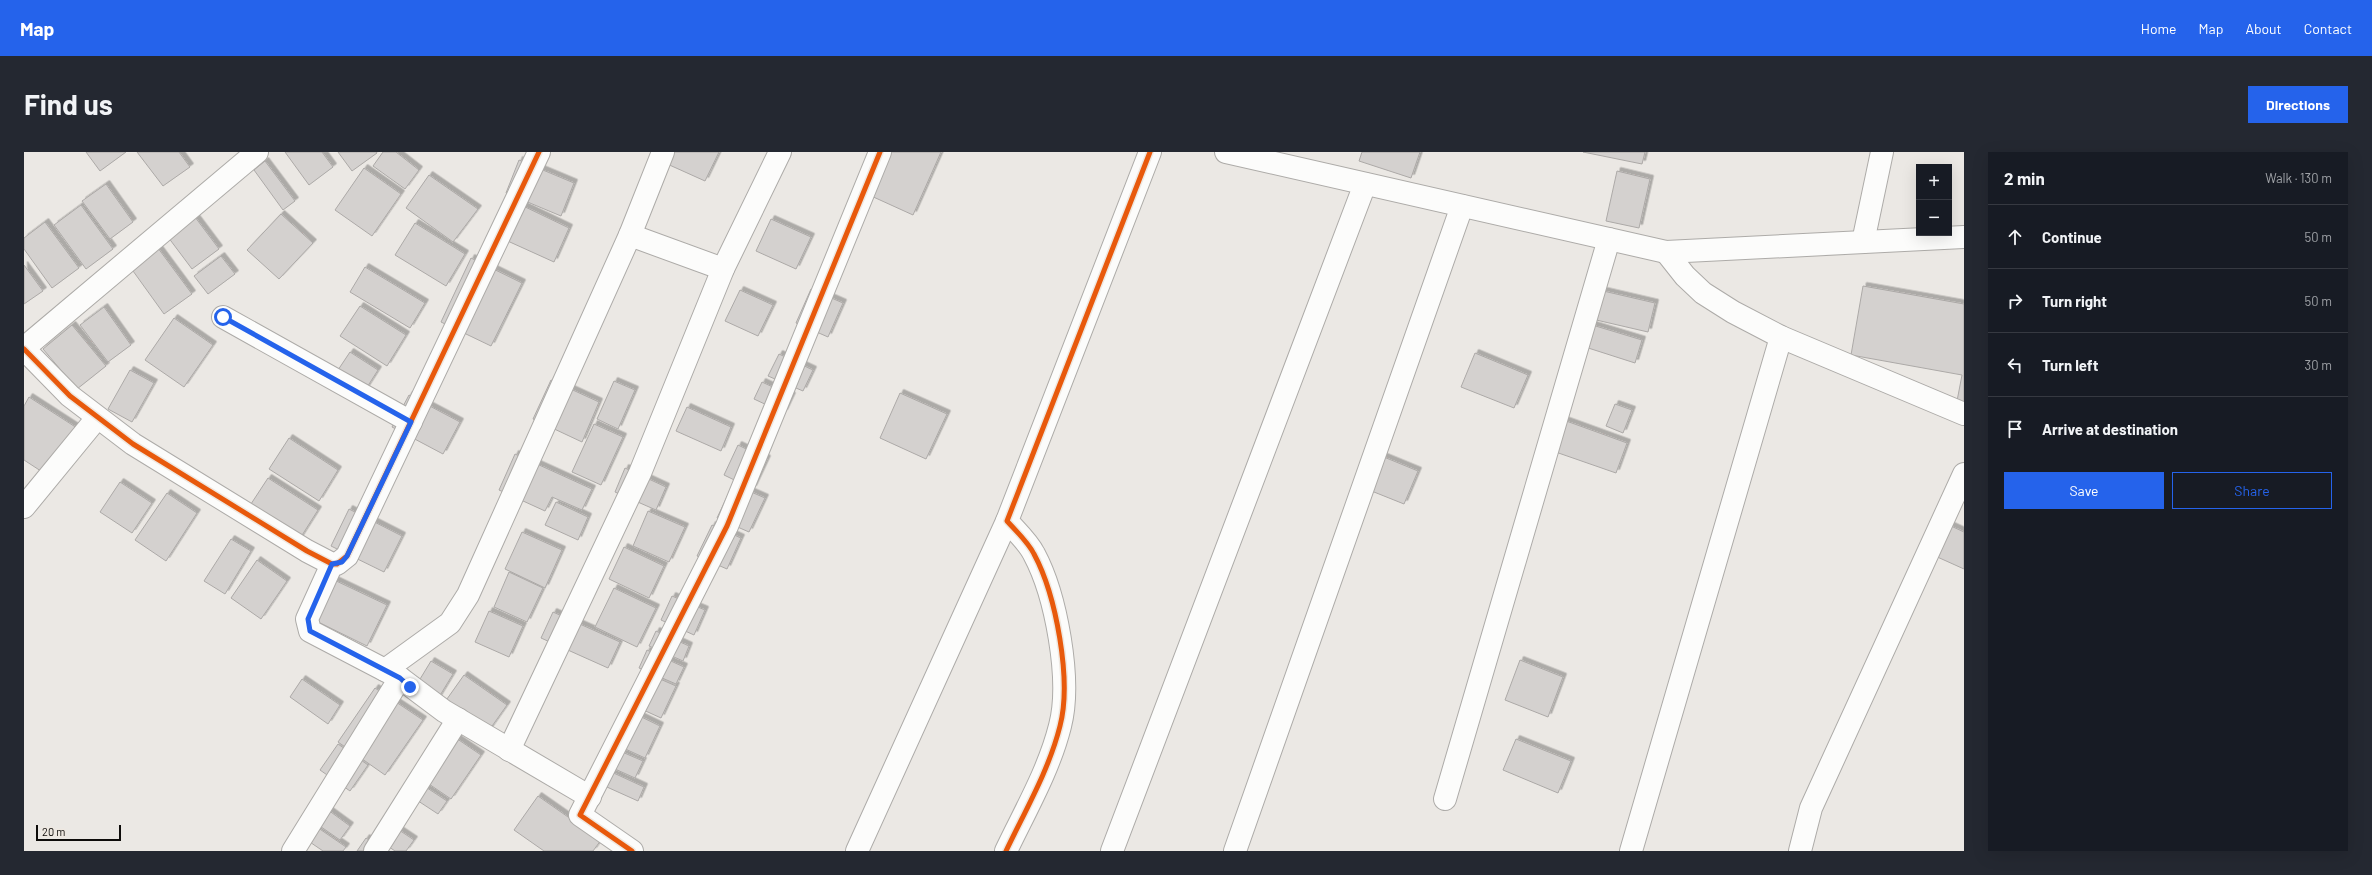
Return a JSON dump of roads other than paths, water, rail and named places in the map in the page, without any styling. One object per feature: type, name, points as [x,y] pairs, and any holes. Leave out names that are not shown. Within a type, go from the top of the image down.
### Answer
[{"type":"street","points":[[257,152],[24,348],[70,396],[133,444],[332,564],[342,562],[347,556],[539,152]]},
{"type":"street","points":[[293,851],[393,674],[450,623],[468,595],[630,235],[663,152]]},
{"type":"street","points":[[509,750],[640,473],[723,269],[780,152]]},
{"type":"street","points":[[632,851],[580,815],[727,526],[880,152]]},
{"type":"street","points":[[857,851],[1007,521],[1150,152]]},
{"type":"street","points":[[1226,152],[1666,252],[1964,237]]},
{"type":"street","points":[[1863,242],[1882,152]]},
{"type":"street","points":[[1112,851],[1365,184]]},
{"type":"street","points":[[1235,851],[1462,206]]},
{"type":"street","points":[[630,235],[723,269]]},
{"type":"street","points":[[1445,799],[1609,239]]},
{"type":"street","points":[[1666,252],[1685,276],[1703,293],[1733,312],[1781,337],[1964,414]]},
{"type":"street","points":[[223,317],[411,422]]},
{"type":"street","points":[[1631,851],[1781,337]]},
{"type":"street","points":[[24,507],[97,418]]},
{"type":"street","points":[[1800,851],[1812,808],[1964,474]]},
{"type":"street","points":[[1006,851],[1045,769],[1060,725],[1065,685],[1058,627],[1043,578],[1034,553],[1007,521]]},
{"type":"street","points":[[332,564],[308,619],[310,631],[393,674],[424,698],[590,797]]},
{"type":"street","points":[[375,851],[458,719]]}]
